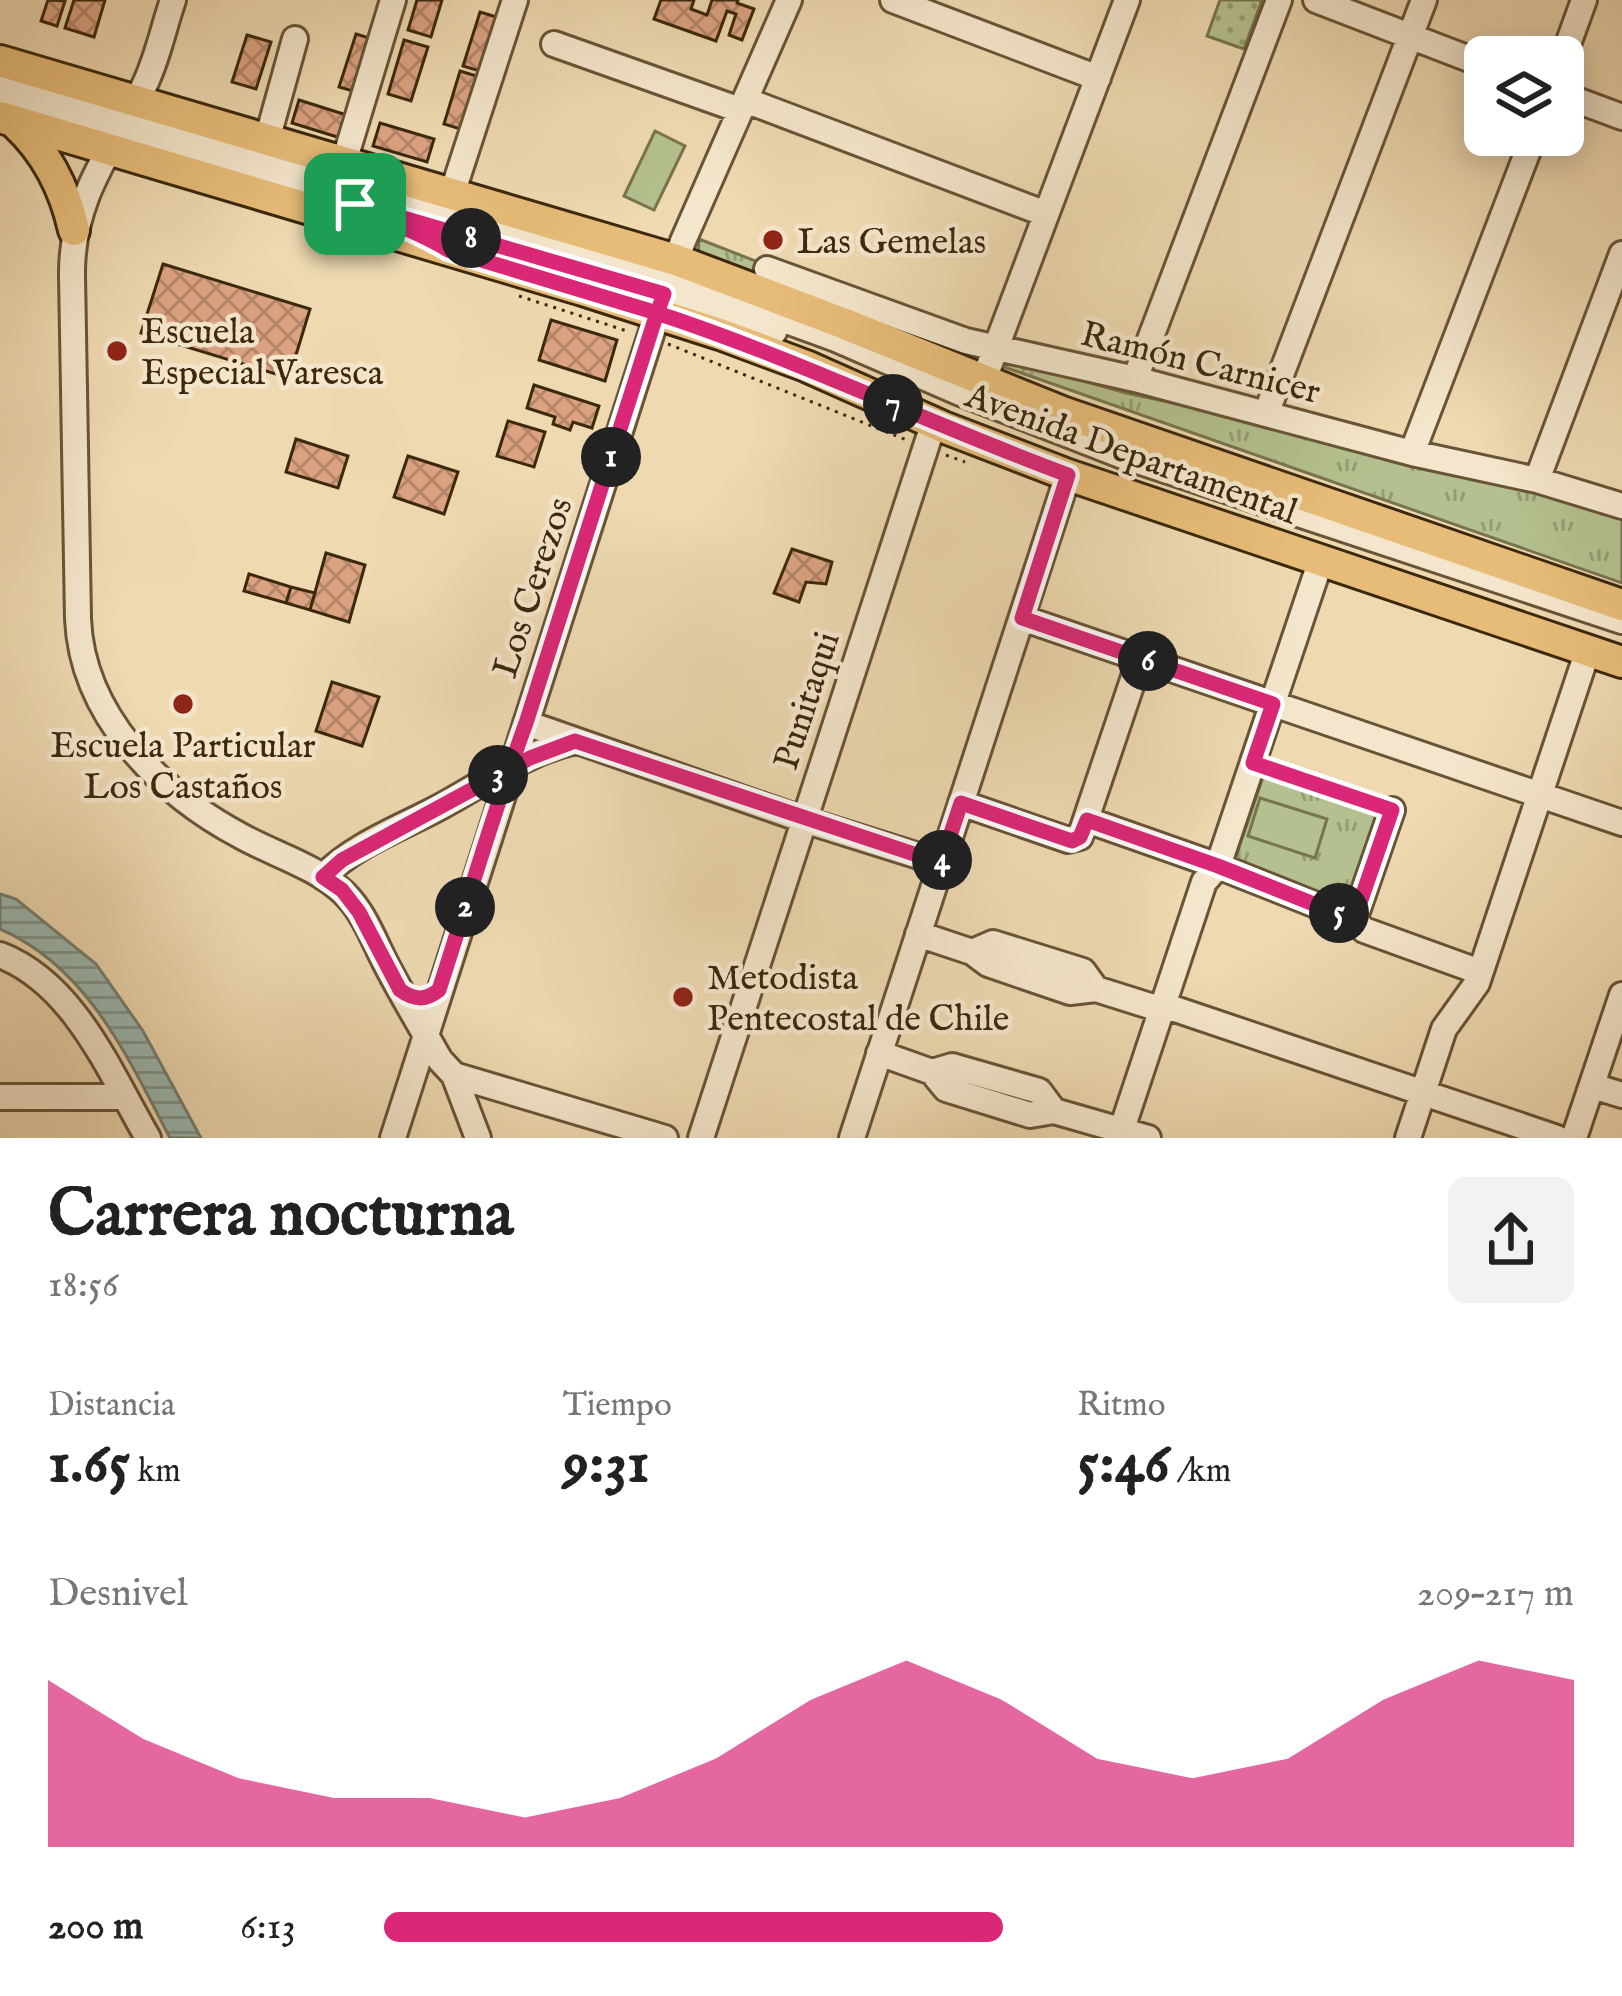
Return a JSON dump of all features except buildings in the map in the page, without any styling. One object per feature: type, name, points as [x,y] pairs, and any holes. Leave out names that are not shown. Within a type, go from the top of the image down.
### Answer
[{"type":"main road","name":"Avenida Departamental","points":[[0,61],[122,126],[448,250],[663,297],[845,324],[982,382],[1622,605]]},
{"type":"main road","name":"Avenida Departamental","points":[[4,112],[267,140],[452,194],[806,366],[929,435],[1068,475],[1622,662]]},
{"type":"main road","points":[[4,112],[41,151],[70,209],[74,230]]},
{"type":"street","points":[[172,0],[148,77],[92,183],[74,230],[71,255],[78,635],[92,689],[118,732],[177,792],[236,834],[342,890],[359,912],[440,1060],[454,1075],[478,1138]]},
{"type":"street","points":[[344,162],[393,0]]},
{"type":"street","points":[[452,194],[515,0]]},
{"type":"street","name":"Los Cerezos","points":[[393,1138],[663,297],[789,0]]},
{"type":"street","points":[[893,0],[1098,79]]},
{"type":"street","points":[[982,382],[1127,0]]},
{"type":"street","points":[[1136,379],[1280,0]]},
{"type":"street","points":[[1316,0],[1464,57]]},
{"type":"street","points":[[1265,414],[1424,0]]},
{"type":"street","points":[[1571,36],[1585,0]]},
{"type":"street","points":[[267,140],[295,39]]},
{"type":"street","points":[[554,44],[743,105],[1046,214]]},
{"type":"street","points":[[0,80],[355,204],[663,297],[836,339],[1123,456],[1622,621]]},
{"type":"street","points":[[1584,103],[1622,118]]},
{"type":"street","points":[[122,126],[844,358],[1054,447],[1622,638]]},
{"type":"street","points":[[1412,453],[1526,156]]},
{"type":"street","points":[[355,204],[448,250]]},
{"type":"street","points":[[1537,480],[1622,254]]},
{"type":"street","name":"Ramón Carnicer","points":[[767,269],[966,341],[1136,379],[1412,453],[1537,480],[1622,506]]},
{"type":"street","name":"Punitaqui","points":[[701,1138],[929,435]]},
{"type":"street","points":[[851,1138],[1068,475]]},
{"type":"street","points":[[1120,1134],[1204,882],[1218,866],[1321,560]]},
{"type":"street","points":[[1022,618],[1622,823]]},
{"type":"street","points":[[1408,1138],[1444,1029],[1471,993],[1480,972],[1588,650]]},
{"type":"street","points":[[961,803],[1068,840],[1082,830],[1140,658]]},
{"type":"street","points":[[526,723],[941,863]]},
{"type":"street","points":[[323,877],[342,860],[510,768],[575,741]]},
{"type":"street","points":[[466,793],[490,803],[494,821]]},
{"type":"street","points":[[1354,920],[1392,810]]},
{"type":"street","points":[[1082,830],[1218,866],[1354,920],[1364,930],[1480,972]]},
{"type":"street","points":[[918,934],[972,952],[993,943],[1082,971],[1096,989],[1557,1138]]},
{"type":"street","points":[[0,955],[38,975],[64,999],[148,1138]]},
{"type":"street","points":[[400,990],[420,999],[439,990]]},
{"type":"street","points":[[1574,1138],[1622,994]]},
{"type":"street","points":[[880,1053],[932,1072],[952,1066],[1039,1091],[1054,1111],[1120,1134],[1148,1138]]},
{"type":"street","points":[[454,1075],[664,1138]]},
{"type":"street","points":[[1592,1086],[1622,1095]]},
{"type":"street","points":[[0,1097],[124,1097]]},
{"type":"path","points":[[519,296],[663,297],[688,351],[929,435],[978,466]]},
{"type":"path","points":[[1253,763],[1392,810]]},
{"type":"green space","points":[[1220,0],[1262,0],[1244,49],[1207,36]]},
{"type":"green space","points":[[655,131],[685,146],[654,210],[624,196]]},
{"type":"green space","points":[[699,239],[1007,359],[1126,393],[1269,423],[1622,513],[1622,583],[698,260]]},
{"type":"green space","points":[[1266,768],[1383,809],[1350,907],[1233,865]]},
{"type":"green space","points":[[1260,798],[1327,819],[1315,858],[1248,836]]},
{"type":"water","points":[[0,894],[16,899],[96,964],[143,1031],[201,1138],[170,1138],[121,1047],[81,991],[58,966],[0,929]]},
{"type":"place","name":"Las Gemelas","points":[[773,240]]},
{"type":"place","name":"Escuela Especial Varesca","points":[[117,351]]},
{"type":"place","name":"Escuela Particular Los Castaños","points":[[183,704]]},
{"type":"place","name":"Metodista Pentecostal de Chile","points":[[683,997]]},
{"type":"route","points":[[355,204],[448,250],[657,313],[526,723],[517,746],[510,768],[494,821],[439,990],[430,997],[409,997],[400,990],[351,900],[323,877],[342,860],[510,768],[575,741],[941,863],[961,803],[1072,841],[1080,837],[1087,820],[1354,920],[1392,810],[1253,763],[1273,704],[1022,618],[1068,475],[943,427],[806,366],[657,313],[664,294],[355,204]]}]
